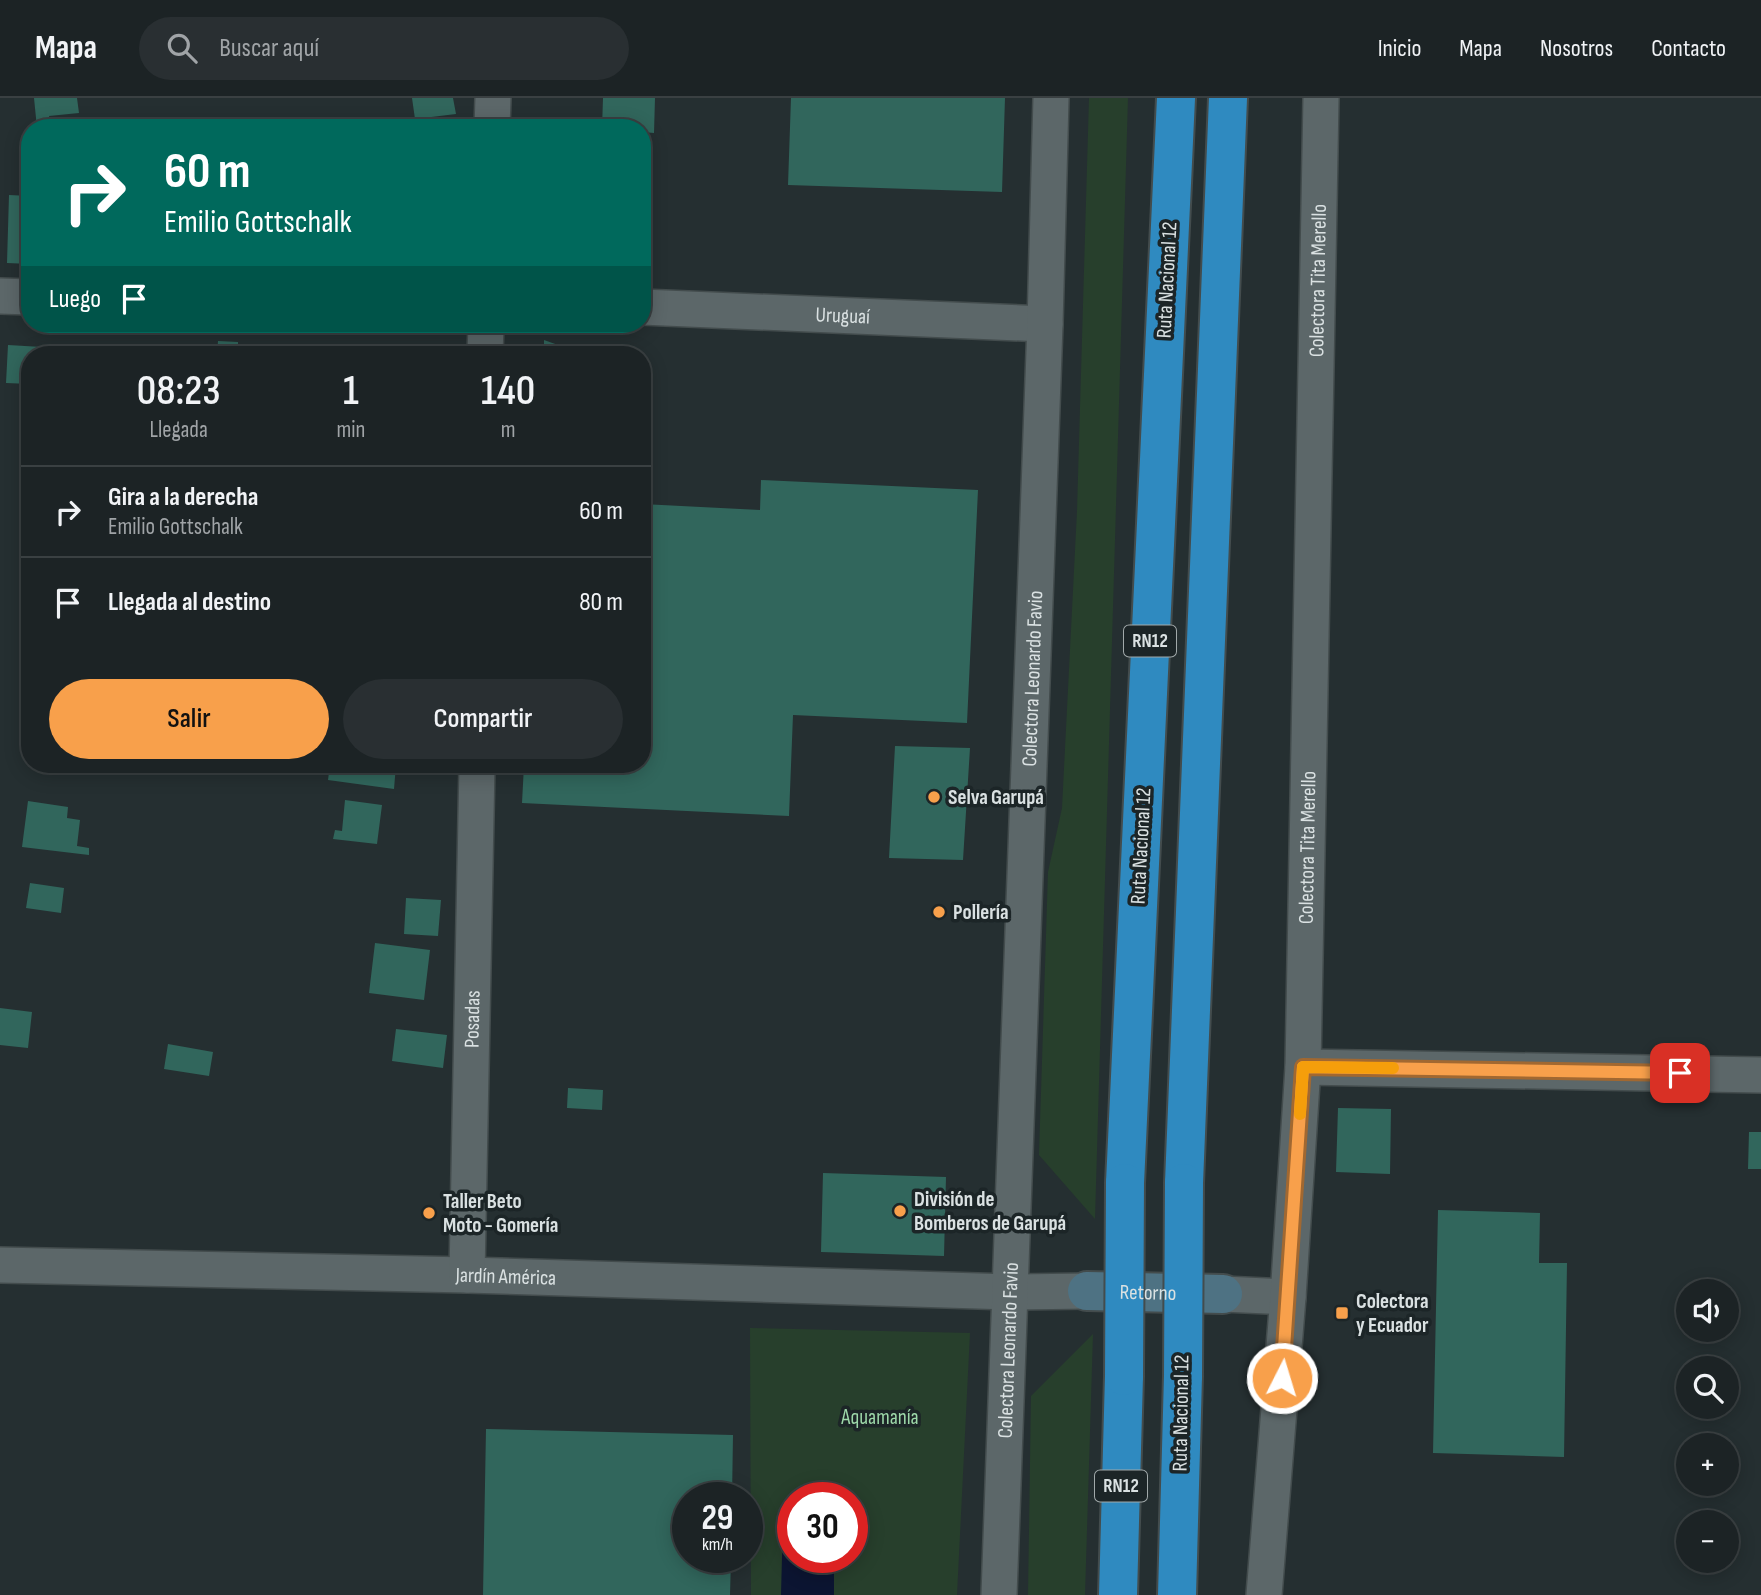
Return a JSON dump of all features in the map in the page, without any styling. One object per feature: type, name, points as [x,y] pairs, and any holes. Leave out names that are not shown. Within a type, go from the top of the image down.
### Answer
[{"type":"highway","name":"Ruta Nacional 12","points":[[1118,1595],[1124,1376],[1125,1183],[1176,98]]},
{"type":"highway","name":"Ruta Nacional 12","points":[[1177,1595],[1183,1376],[1184,1183],[1228,98]]},
{"type":"street","points":[[492,98],[492,119]]},
{"type":"street","name":"Colectora Leonardo Favio","points":[[999,1595],[1051,98]]},
{"type":"street","name":"Colectora Tita Merello","points":[[1264,1595],[1303,1067],[1321,98]]},
{"type":"street","points":[[0,296],[21,297]]},
{"type":"street","name":"Uruguaí","points":[[651,307],[1045,324]]},
{"type":"street","name":"Posadas","points":[[467,1275],[477,773]]},
{"type":"street","points":[[1303,1067],[1761,1075]]},
{"type":"street","name":"Jardín América","points":[[0,1265],[467,1275],[1010,1292]]},
{"type":"street","name":"Retorno","points":[[1010,1292],[1087,1291],[1288,1297]]},
{"type":"green space","points":[[1089,98],[1128,98],[1095,1219],[1039,1155],[1048,872],[1062,808],[1077,511]]},
{"type":"green space","name":"Aquamanía","points":[[750,1328],[970,1333],[957,1595],[751,1595],[751,1573],[763,1573],[763,1482],[751,1482]]},
{"type":"green space","points":[[1093,1334],[1085,1595],[1028,1595],[1031,1396]]},
{"type":"water","points":[[782,1573],[834,1573],[834,1595],[781,1595]]},
{"type":"building","points":[[34,98],[77,98],[79,113],[36,119]]},
{"type":"building","points":[[412,98],[453,98],[456,114],[415,119]]},
{"type":"building","points":[[603,98],[655,98],[654,133],[651,133],[651,119],[602,119]]},
{"type":"building","points":[[791,98],[1005,98],[1002,192],[788,185]]},
{"type":"building","points":[[9,195],[21,196],[21,264],[7,263]]},
{"type":"building","points":[[544,340],[561,346],[544,346]]},
{"type":"building","points":[[218,341],[238,342],[238,346],[218,346]]},
{"type":"building","points":[[8,345],[25,346],[21,346],[21,384],[6,383]]},
{"type":"building","points":[[761,480],[978,490],[967,723],[793,715],[789,816],[522,803],[524,773],[651,773],[651,504],[760,510]]},
{"type":"building","points":[[895,746],[970,748],[963,860],[889,858]]},
{"type":"building","points":[[329,773],[395,773],[394,789],[328,780]]},
{"type":"building","points":[[345,800],[382,805],[377,844],[333,839],[335,830],[342,831]]},
{"type":"building","points":[[28,801],[68,807],[67,818],[80,820],[77,846],[89,848],[89,855],[22,847]]},
{"type":"building","points":[[30,883],[64,888],[61,913],[26,908]]},
{"type":"building","points":[[406,898],[441,900],[438,936],[404,934]]},
{"type":"building","points":[[375,943],[430,950],[424,1000],[369,993]]},
{"type":"building","points":[[0,1008],[32,1012],[28,1048],[0,1045]]},
{"type":"building","points":[[396,1029],[447,1035],[443,1068],[392,1061]]},
{"type":"building","points":[[168,1044],[213,1052],[209,1076],[164,1069]]},
{"type":"building","points":[[568,1088],[603,1090],[602,1110],[567,1108]]},
{"type":"building","points":[[1338,1108],[1391,1109],[1390,1174],[1336,1172]]},
{"type":"building","points":[[1749,1132],[1761,1132],[1761,1169],[1748,1169]]},
{"type":"building","points":[[823,1173],[946,1177],[944,1256],[821,1252]]},
{"type":"building","points":[[1438,1210],[1540,1213],[1539,1263],[1567,1263],[1564,1457],[1433,1453]]},
{"type":"building","points":[[486,1429],[733,1435],[732,1482],[672,1482],[672,1573],[731,1573],[730,1595],[483,1595]]},
{"type":"slow traffic","points":[[1300,1114],[1303,1067],[1393,1068]]},
{"type":"place","name":"Selva Garupá","points":[[934,797]]},
{"type":"place","name":"Pollería","points":[[939,912]]},
{"type":"place","name":"División de Bomberos de Garupá","points":[[900,1211]]},
{"type":"place","name":"Taller Beto Moto - Gomería","points":[[429,1213]]},
{"type":"place","name":"Colectora y Ecuador","points":[[1342,1313]]},
{"type":"route","points":[[1282,1378],[1303,1067],[1680,1073]]}]
